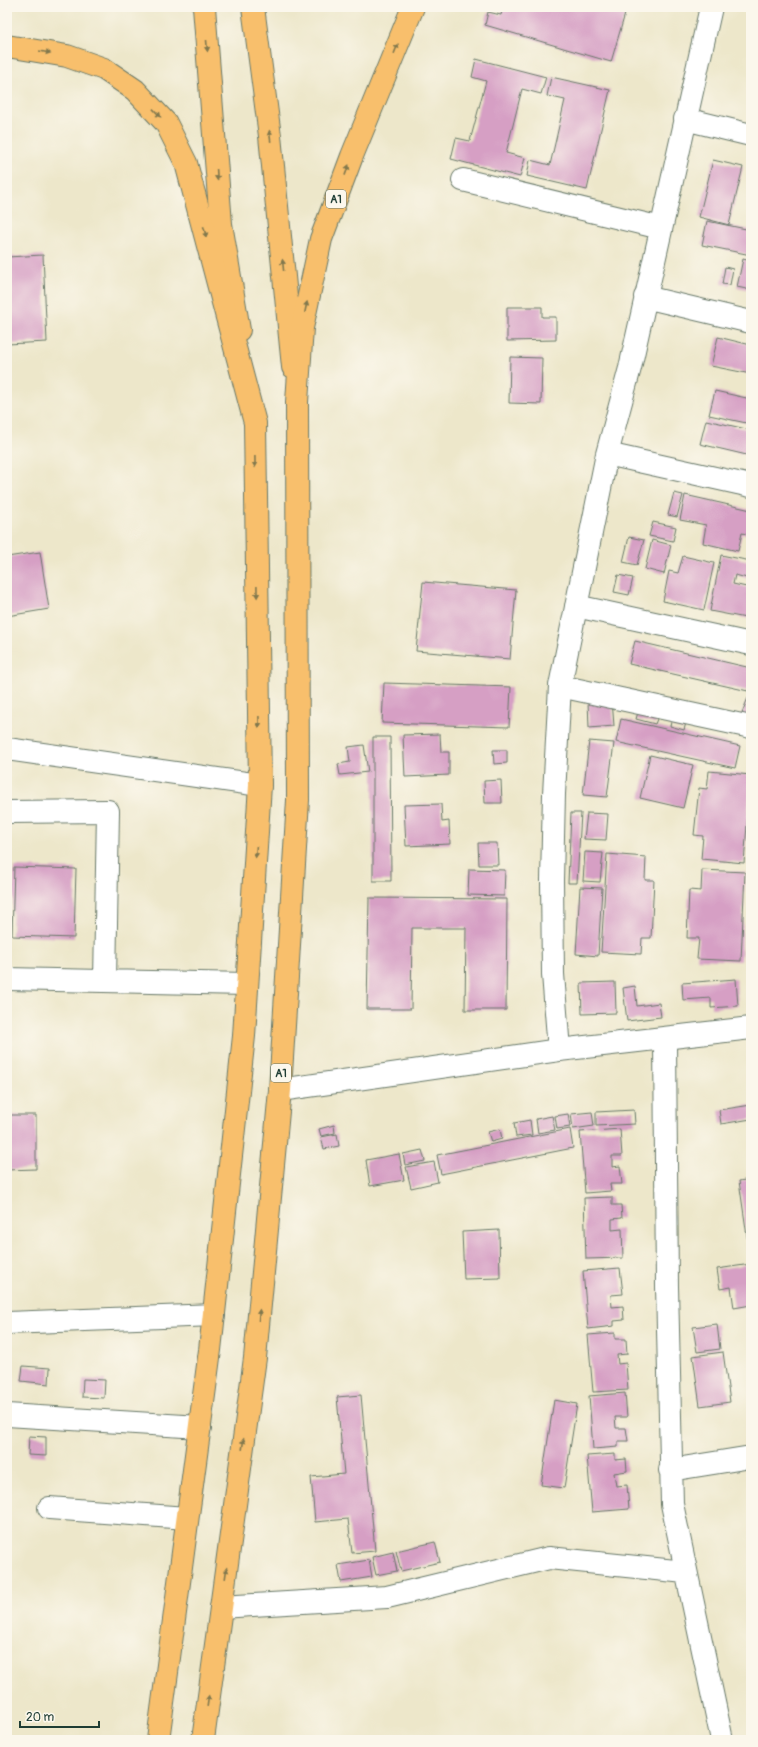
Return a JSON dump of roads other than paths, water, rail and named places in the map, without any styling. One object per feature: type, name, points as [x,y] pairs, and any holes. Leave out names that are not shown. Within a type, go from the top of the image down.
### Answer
[{"type":"main road","points":[[158,1740],[214,1315],[244,1036],[260,785],[255,423],[221,224],[204,7]]},
{"type":"main road","points":[[253,7],[270,136],[297,402]]},
{"type":"main road","name":"A1","points":[[203,1740],[255,1358],[280,1090],[298,800],[297,402],[302,328],[321,239],[352,156],[413,7]]},
{"type":"main road","points":[[7,46],[67,56],[104,69],[135,90],[166,123],[186,163],[255,423]]},
{"type":"street","points":[[559,1050],[553,974],[552,880],[554,794],[560,686],[588,554],[607,454],[630,368],[711,7]]},
{"type":"street","points":[[685,119],[751,135]]},
{"type":"street","points":[[463,180],[661,228]]},
{"type":"street","points":[[645,297],[751,322]]},
{"type":"street","points":[[607,454],[751,486]]},
{"type":"street","points":[[576,606],[751,644]]},
{"type":"street","points":[[560,686],[751,727]]},
{"type":"street","points":[[7,749],[260,785]]},
{"type":"street","points":[[7,812],[108,811],[105,981]]},
{"type":"street","points":[[7,979],[247,984]]},
{"type":"street","points":[[280,1090],[559,1050],[751,1028]]},
{"type":"street","points":[[665,1039],[670,1470],[672,1504],[685,1572],[722,1740]]},
{"type":"street","points":[[7,1323],[214,1315]]},
{"type":"street","points":[[7,1415],[200,1427]]},
{"type":"street","points":[[670,1470],[751,1457]]},
{"type":"street","points":[[49,1508],[187,1518]]},
{"type":"street","points":[[221,1607],[387,1597],[550,1558],[685,1572]]}]
